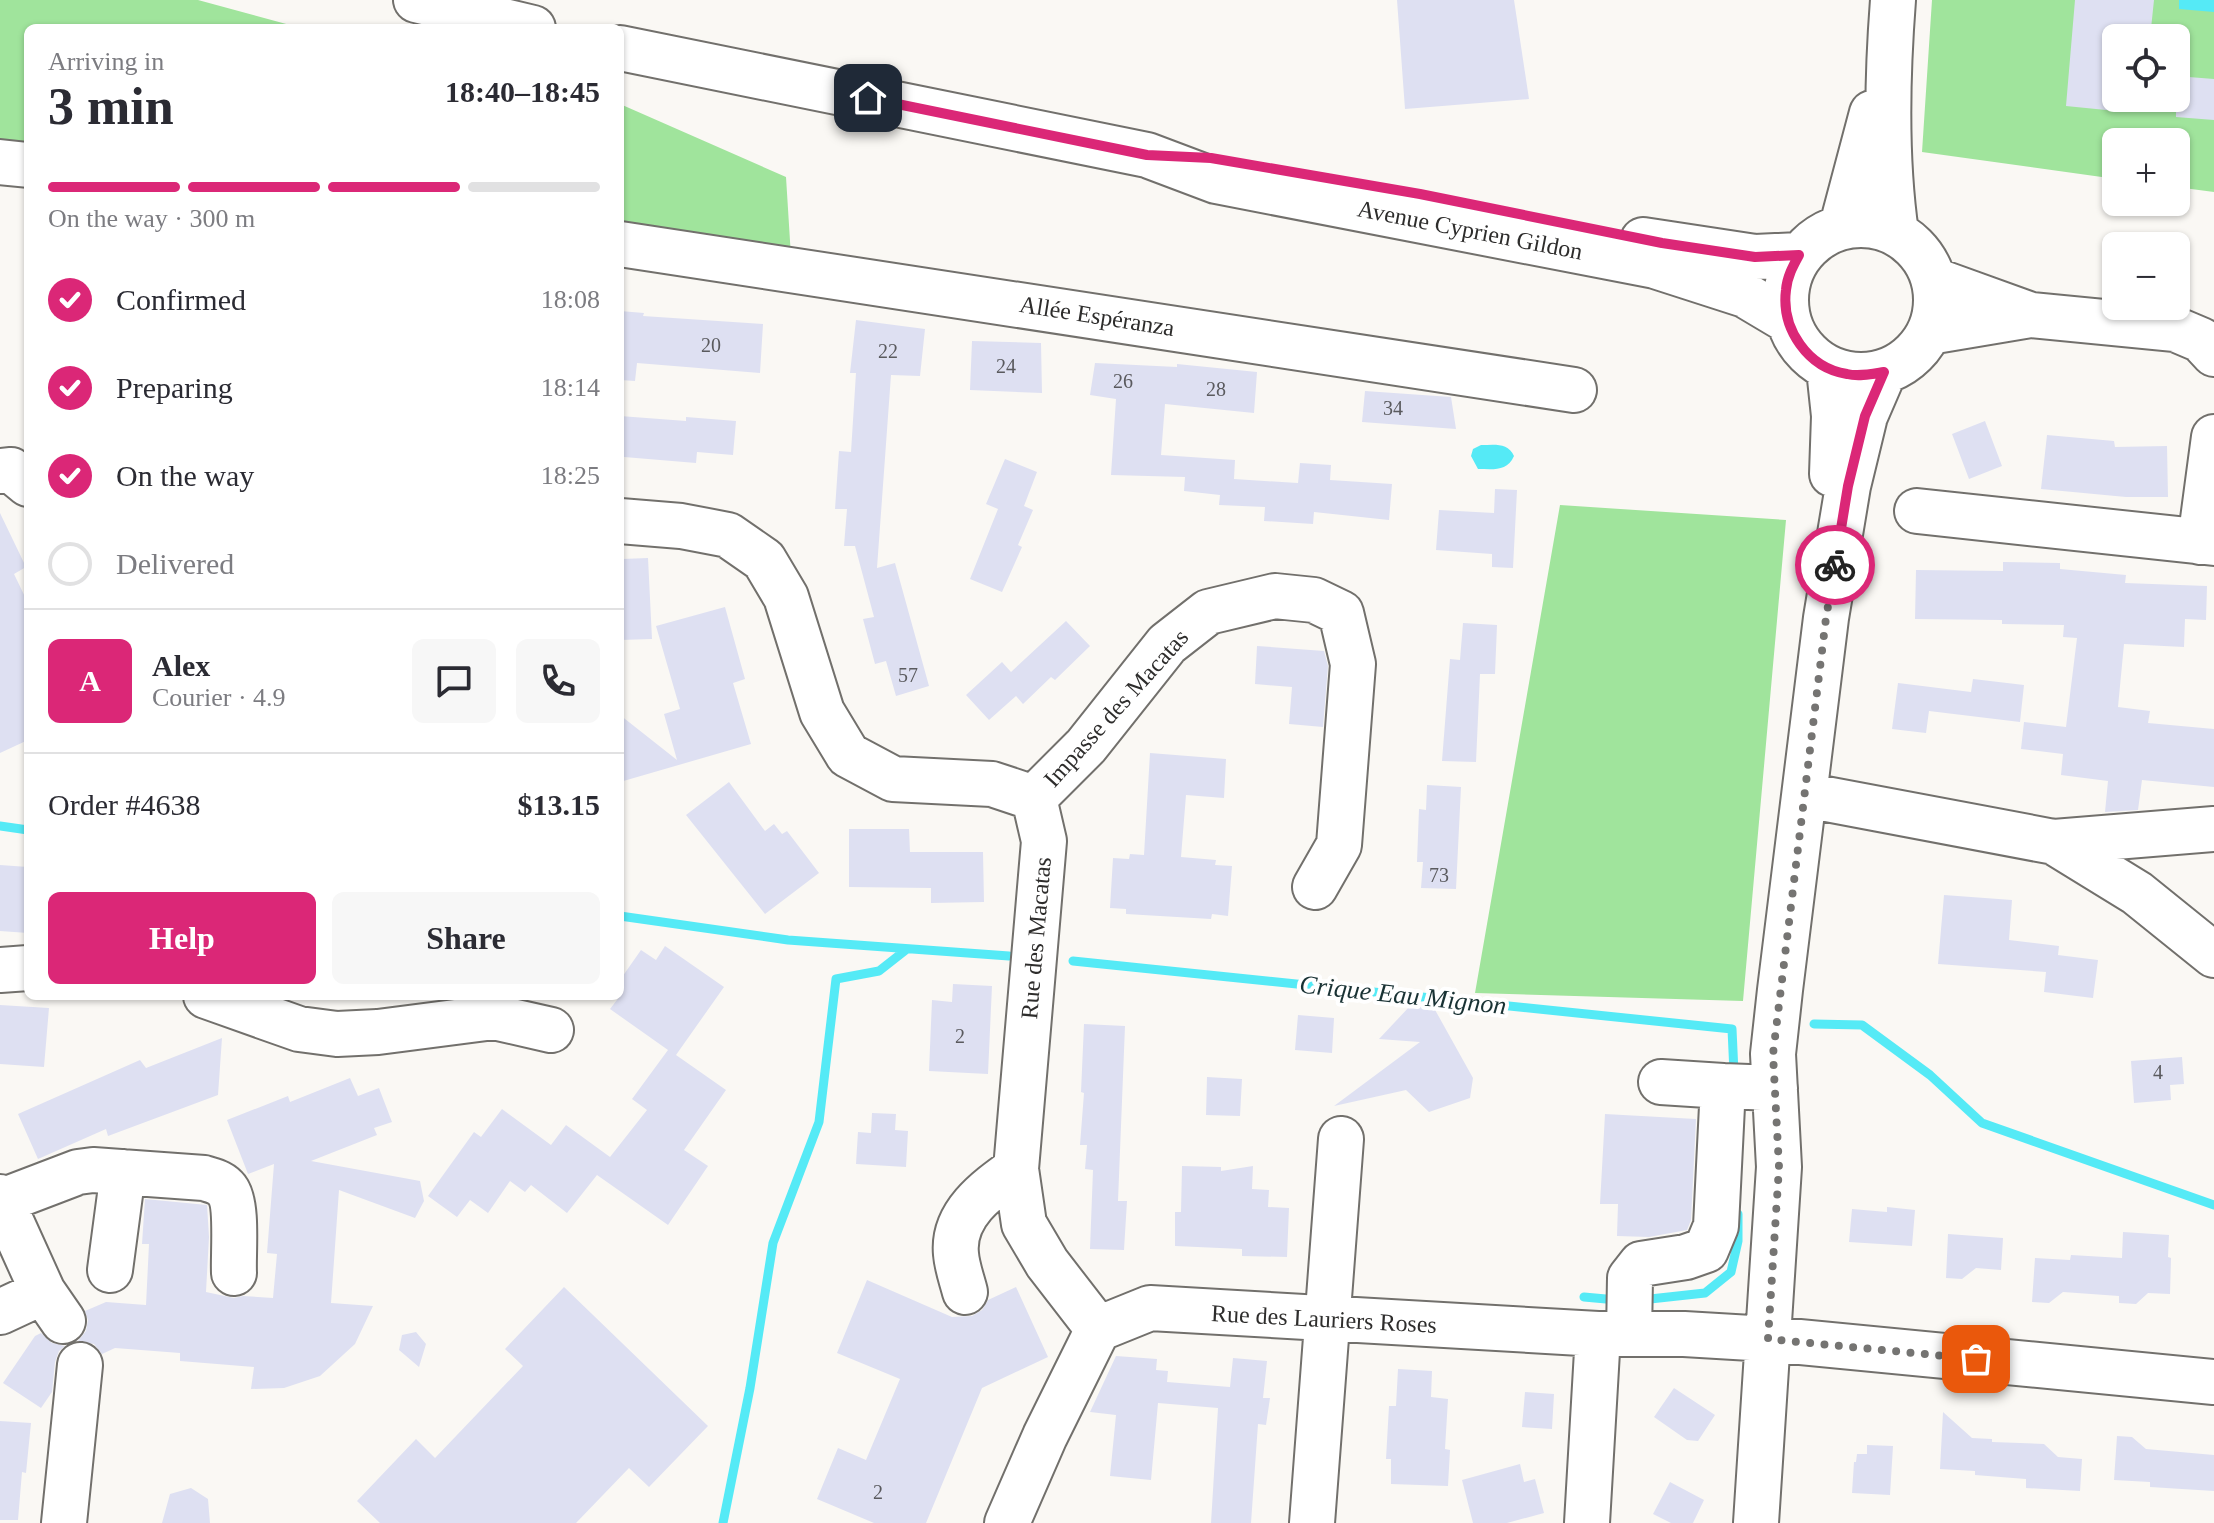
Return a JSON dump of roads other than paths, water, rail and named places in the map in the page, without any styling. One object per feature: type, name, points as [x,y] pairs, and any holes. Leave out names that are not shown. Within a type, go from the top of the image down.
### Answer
[{"type":"street","points":[[416,0],[516,24]]},
{"type":"street","points":[[1842,226],[1891,20]]},
{"type":"street","points":[[1891,20],[1889,181],[1896,233]]},
{"type":"street","name":"Avenue Cyprien Gildon","points":[[624,49],[1147,155],[1211,158],[1420,194],[1693,248],[1755,257],[1799,255]]},
{"type":"street","name":"Avenue Cyprien Gildon","points":[[1147,155],[1216,181],[1655,266],[1745,295],[1787,320]]},
{"type":"street","points":[[0,162],[24,165]]},
{"type":"street","points":[[1861,224],[1896,233],[1919,253],[1934,280],[1936,300],[1929,332],[1915,354],[1884,372],[1858,376],[1829,369],[1800,346],[1787,320],[1785,291],[1790,272],[1811,242],[1842,226],[1861,224]]},
{"type":"street","name":"Allée Espéranza","points":[[624,245],[1574,390]]},
{"type":"street","points":[[1934,280],[2031,315],[2175,329],[2201,340],[2214,354]]},
{"type":"street","points":[[1929,332],[2031,315]]},
{"type":"street","points":[[1826,618],[1834,416],[1829,369]]},
{"type":"street","points":[[1756,1523],[1779,1167],[1775,1038],[1826,618],[1848,486],[1865,416],[1884,372]]},
{"type":"street","points":[[1917,511],[2207,542],[2214,437]]},
{"type":"street","points":[[0,471],[11,470],[24,481]]},
{"type":"street","points":[[624,521],[681,526],[728,535],[764,560],[786,597],[822,712],[848,755],[893,779],[992,784],[1034,798]]},
{"type":"street","name":"Impasse des Macatas","points":[[1034,798],[1086,746],[1167,644],[1208,612],[1275,596],[1314,600],[1341,613],[1353,664],[1339,845],[1315,887]]},
{"type":"street","points":[[1805,795],[2054,842],[2214,829]]},
{"type":"street","name":"Rue des Macatas","points":[[1034,798],[1044,841],[1016,1169],[1024,1224],[1047,1263],[1098,1329]]},
{"type":"street","points":[[2137,893],[2151,832]]},
{"type":"street","points":[[2054,842],[2137,893],[2214,955]]},
{"type":"street","points":[[0,970],[24,968]]},
{"type":"street","points":[[217,1000],[299,1029],[337,1034],[378,1032],[494,1017],[551,1030]]},
{"type":"street","points":[[1661,1082],[1775,1088]]},
{"type":"street","points":[[1587,1523],[1613,1334],[1630,1278],[1641,1264],[1686,1257],[1706,1250],[1716,1226],[1723,1086]]},
{"type":"street","points":[[1312,1523],[1341,1139]]},
{"type":"street","points":[[965,1292],[956,1253],[958,1233],[969,1209],[986,1191],[1016,1169]]},
{"type":"street","points":[[0,1312],[53,1307],[1,1199],[78,1172],[123,1172],[204,1178],[218,1182],[233,1202],[234,1273]]},
{"type":"street","points":[[110,1270],[123,1172]]},
{"type":"street","name":"Rue des Lauriers Roses","points":[[1098,1329],[1150,1308],[1613,1334],[1768,1339],[2214,1382]]},
{"type":"street","points":[[1007,1523],[1045,1436],[1098,1329]]},
{"type":"street","points":[[64,1523],[80,1365]]},
{"type":"water","points":[[2179,0],[2214,0],[2214,12],[2179,9]]},
{"type":"water","points":[[1481,445],[1504,446],[1514,456],[1503,467],[1478,469],[1471,456],[1473,449]]},
{"type":"waterway","name":"Crique Eau Mignon","points":[[0,826],[24,829]]},
{"type":"waterway","name":"Crique Eau Mignon","points":[[624,917],[788,940],[1009,956]]},
{"type":"waterway","points":[[723,1523],[750,1388],[773,1243],[819,1122],[836,979],[879,971],[907,949]]},
{"type":"waterway","name":"Crique Eau Mignon","points":[[1073,961],[1732,1029],[1734,1073]]},
{"type":"waterway","name":"Crique Eau Mignon","points":[[1814,1024],[1862,1025],[1930,1075],[1982,1123],[2214,1205]]},
{"type":"waterway","points":[[1641,1300],[1705,1293],[1731,1272],[1738,1241],[1738,1214]]},
{"type":"waterway","points":[[1584,1297],[1617,1300]]}]
